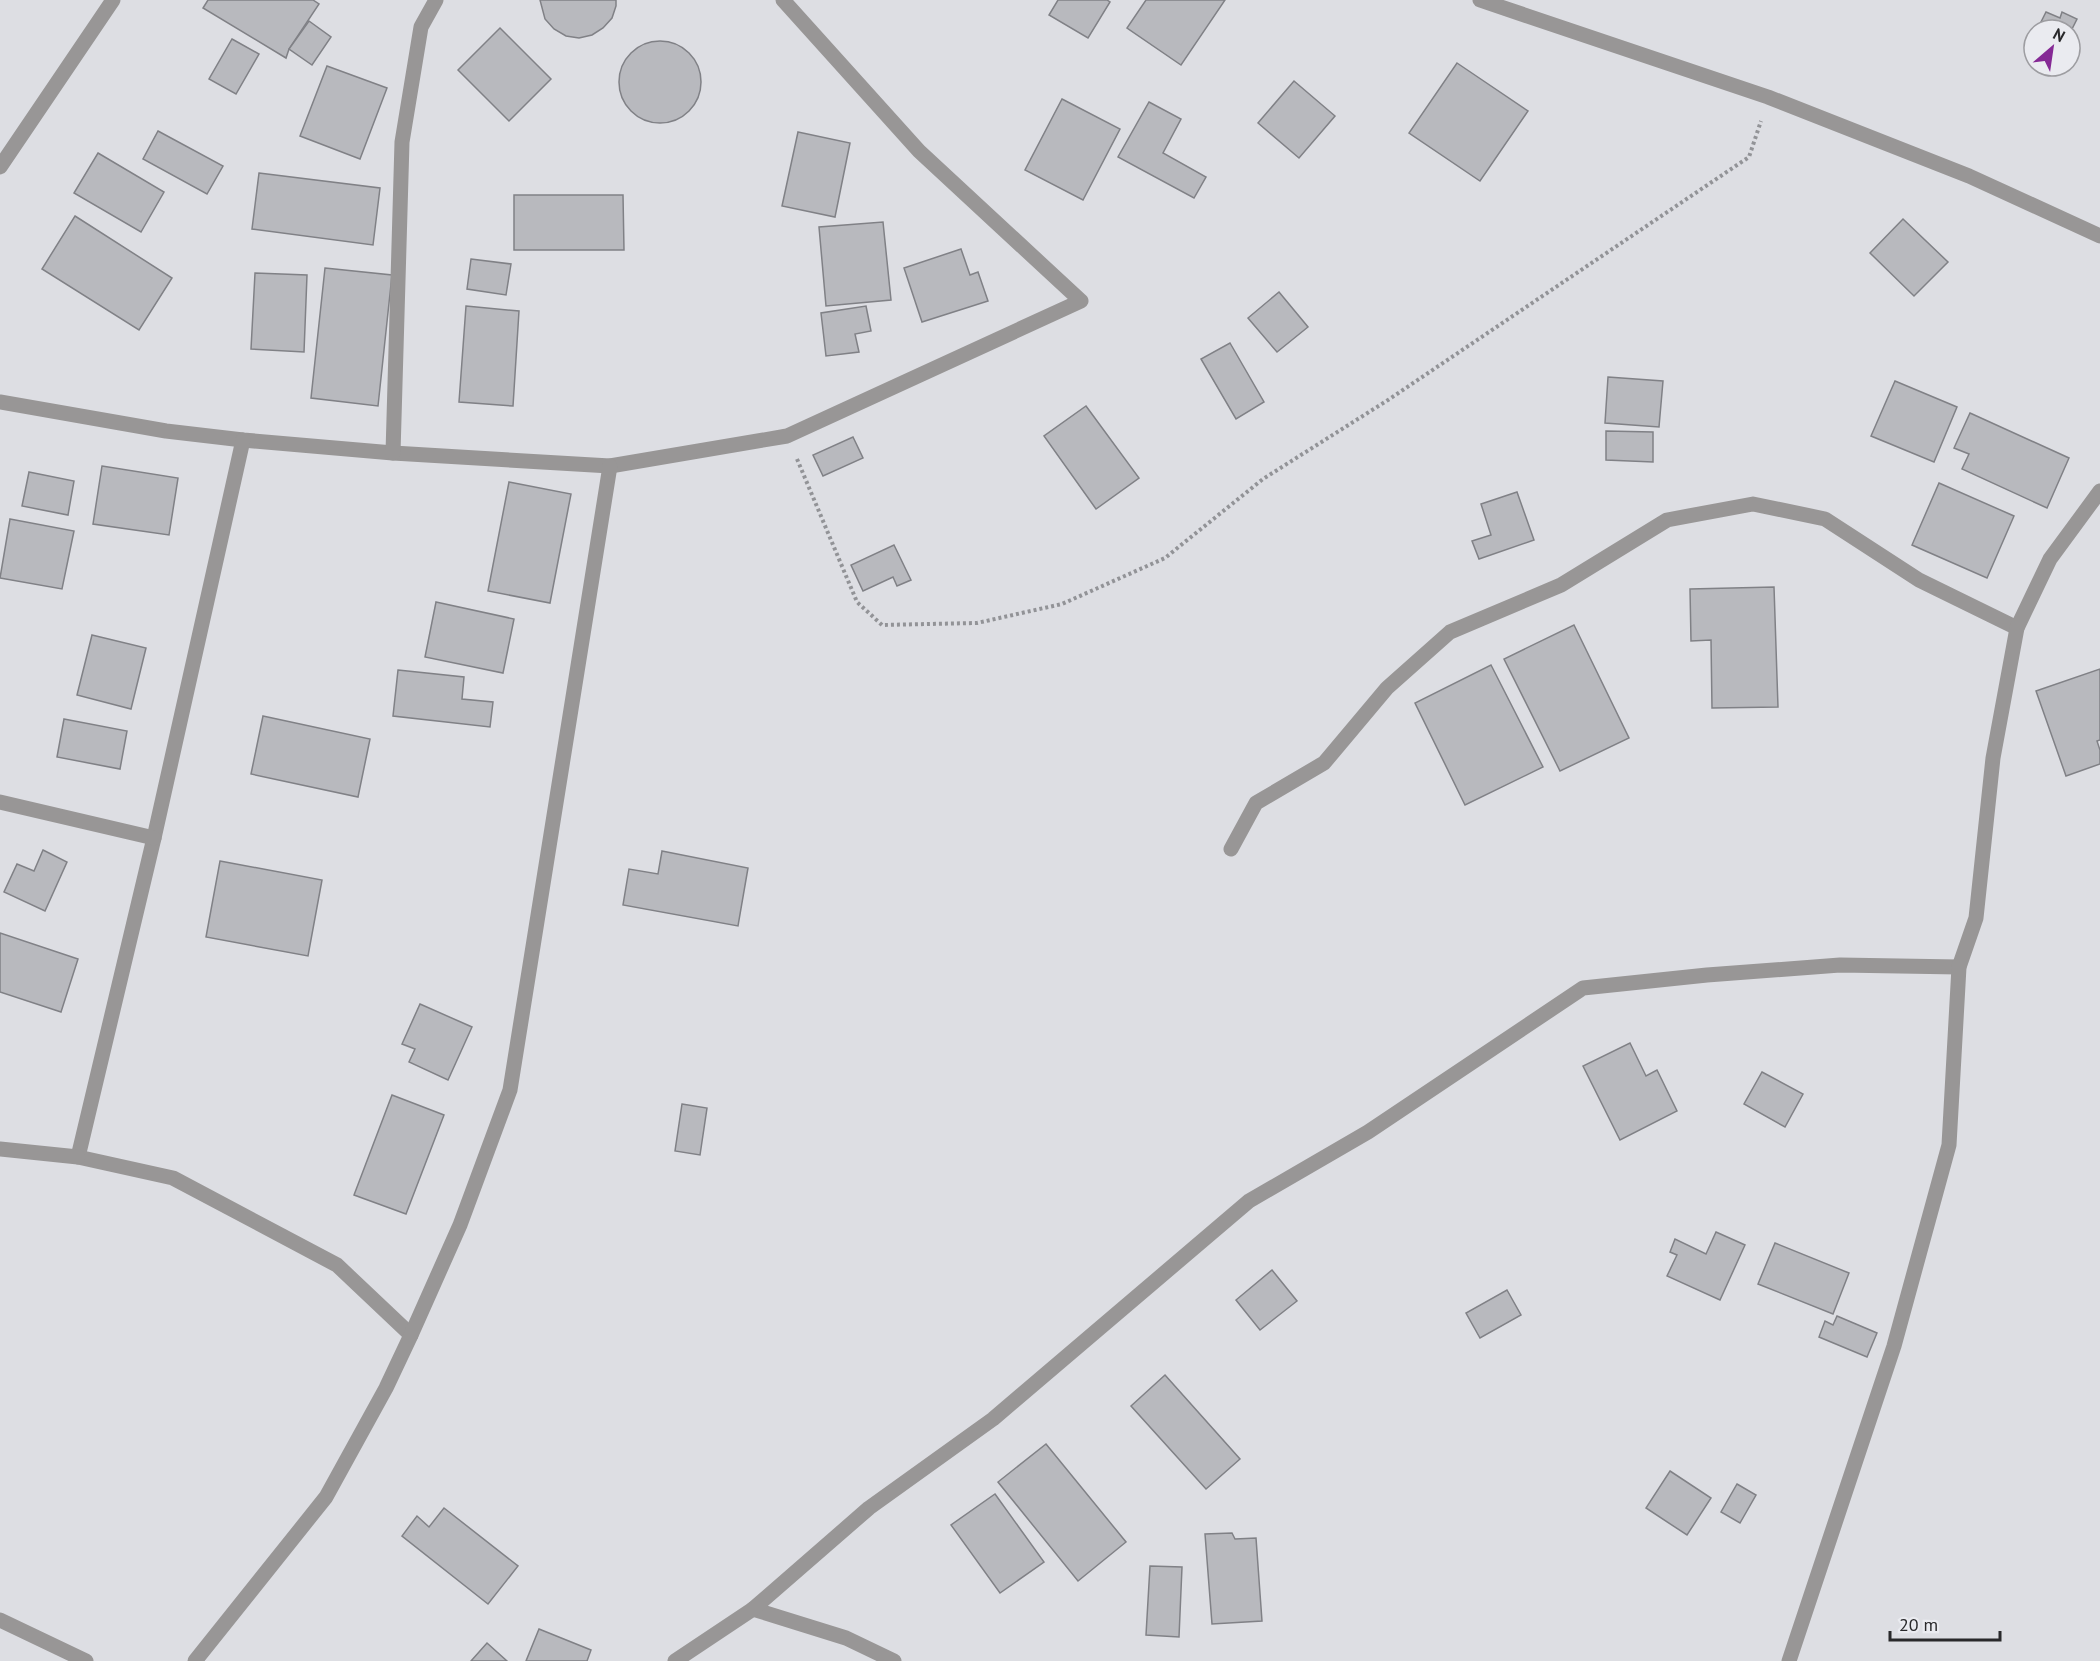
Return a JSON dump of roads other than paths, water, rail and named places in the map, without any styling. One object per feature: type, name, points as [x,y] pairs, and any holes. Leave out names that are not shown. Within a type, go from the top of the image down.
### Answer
[{"type":"street","points":[[0,167],[113,0]]},
{"type":"street","points":[[393,453],[402,142],[421,27],[436,0]]},
{"type":"street","points":[[0,402],[166,430],[243,440],[393,453],[610,466],[787,435],[1081,300],[920,151],[783,0]]},
{"type":"street","points":[[1480,0],[1768,97],[1969,176],[2100,236]]},
{"type":"street","points":[[78,1157],[154,838],[243,440]]},
{"type":"street","points":[[195,1661],[326,1497],[386,1388],[411,1335],[460,1226],[510,1090],[610,466]]},
{"type":"street","points":[[1789,1661],[1894,1346],[1949,1145],[1959,967],[1976,918],[1993,758],[2017,628],[2050,559],[2100,491]]},
{"type":"street","points":[[1231,849],[1256,803],[1324,763],[1387,688],[1450,632],[1561,585],[1667,520],[1753,504],[1825,519],[1919,579],[2017,628]]},
{"type":"street","points":[[0,802],[154,838]]},
{"type":"street","points":[[675,1661],[753,1609],[869,1508],[993,1419],[1249,1201],[1368,1132],[1583,988],[1707,975],[1840,965],[1959,967]]},
{"type":"street","points":[[0,1149],[78,1157],[173,1178],[337,1265],[411,1335]]},
{"type":"street","points":[[753,1609],[846,1638],[894,1661]]},
{"type":"street","points":[[0,1620],[86,1661]]}]
